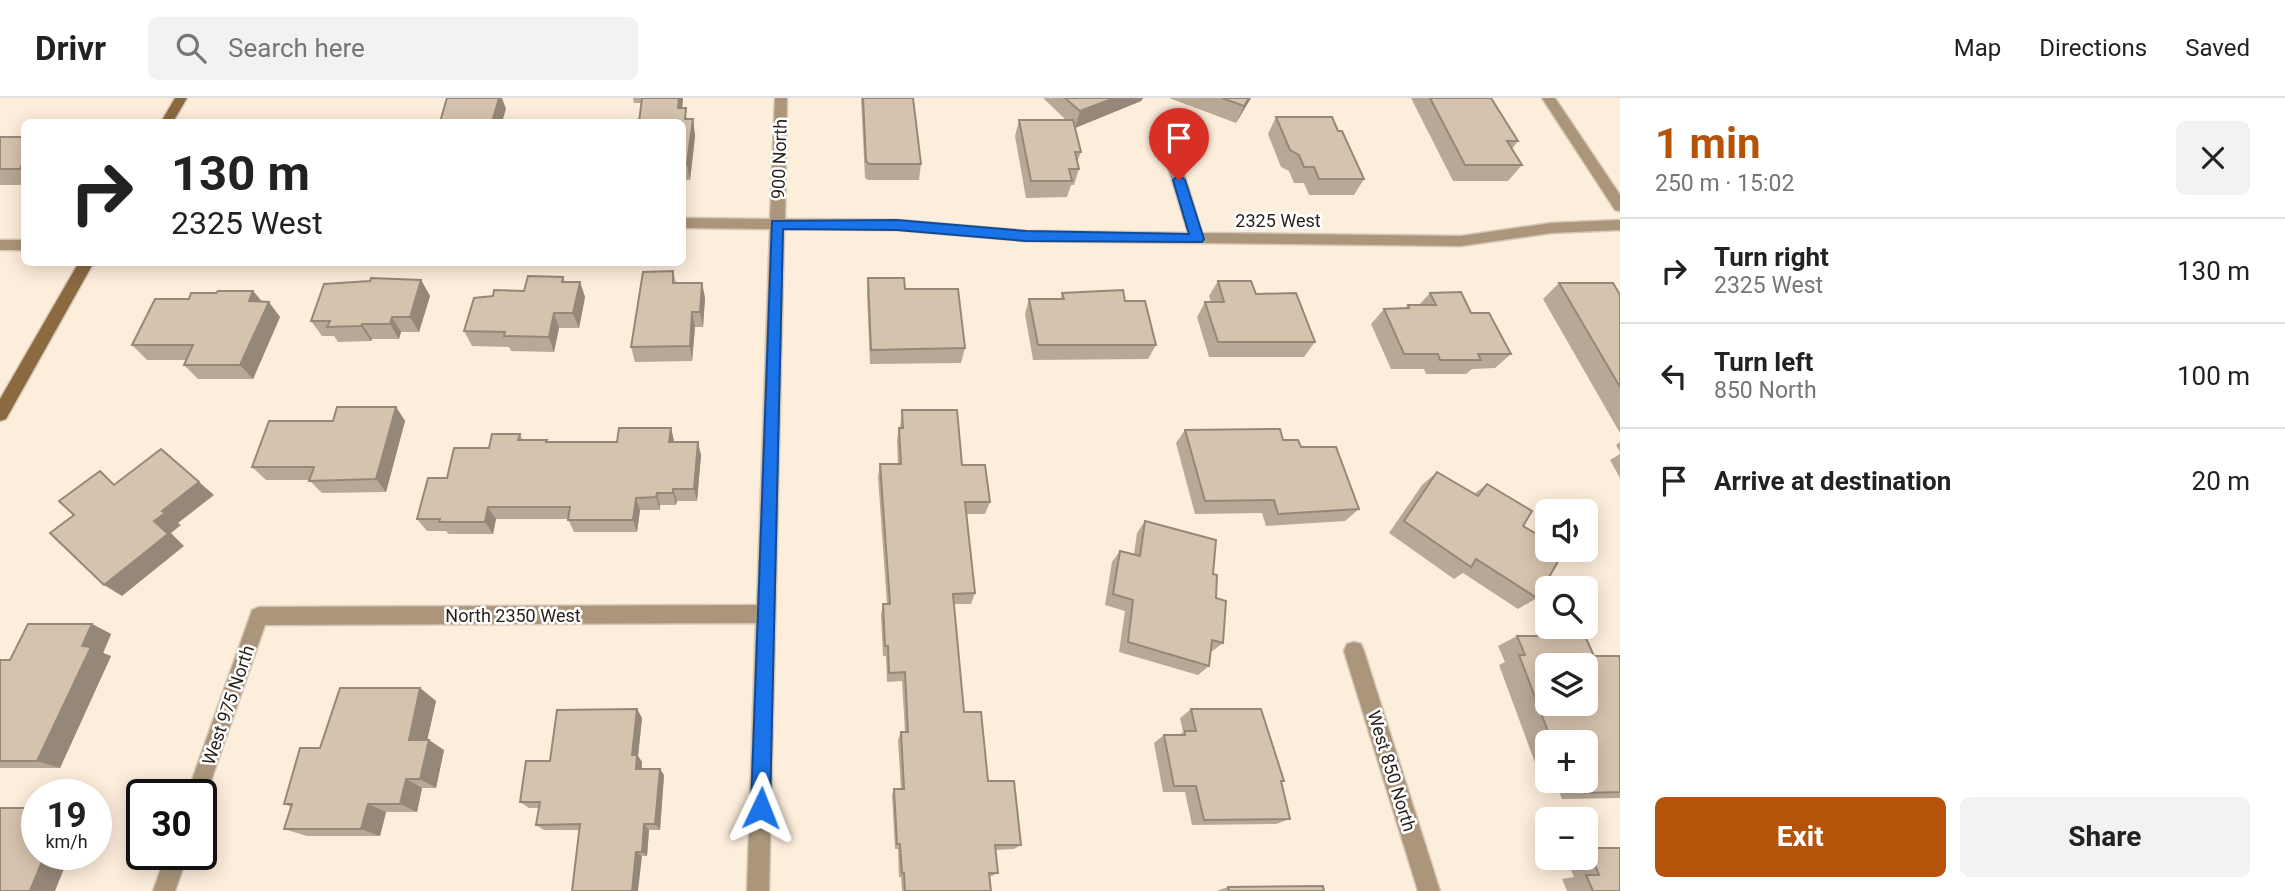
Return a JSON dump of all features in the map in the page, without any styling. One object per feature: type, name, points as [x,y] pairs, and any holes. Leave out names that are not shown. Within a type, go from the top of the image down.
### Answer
[{"type":"main road","points":[[169,119],[181,98]]},
{"type":"main road","points":[[0,414],[85,266]]},
{"type":"street","name":"900 North","points":[[758,891],[781,98]]},
{"type":"street","points":[[1548,98],[1620,206]]},
{"type":"street","points":[[1173,160],[1197,239]]},
{"type":"street","name":"2325 West","points":[[686,223],[897,225],[1026,236],[1461,241],[1551,228],[1620,225]]},
{"type":"street","points":[[0,245],[21,245]]},
{"type":"street","name":"North 2350 West","points":[[259,616],[766,614]]},
{"type":"street","name":"West 975 North","points":[[202,779],[259,616]]},
{"type":"street","name":"West 850 North","points":[[1354,651],[1429,891]]},
{"type":"street","points":[[164,891],[171,870]]},
{"type":"building","points":[[447,98],[499,98],[493,119],[441,119]]},
{"type":"building","points":[[642,98],[679,98],[678,108],[686,108],[685,119],[639,119]]},
{"type":"building","points":[[863,98],[913,98],[921,164],[869,164],[866,161]]},
{"type":"building","points":[[1065,98],[1114,98],[1080,111]]},
{"type":"building","points":[[1222,98],[1249,98],[1244,106]]},
{"type":"building","points":[[1430,98],[1491,98],[1518,141],[1507,141],[1522,165],[1465,165]]},
{"type":"building","points":[[1276,117],[1332,117],[1338,131],[1342,131],[1364,179],[1319,179],[1314,167],[1304,167],[1299,155],[1290,150]]},
{"type":"building","points":[[686,119],[693,119],[687,164]]},
{"type":"building","points":[[1019,120],[1073,120],[1081,152],[1075,152],[1079,169],[1069,169],[1072,181],[1031,181]]},
{"type":"building","points":[[0,137],[21,137],[20,169],[0,169]]},
{"type":"building","points":[[673,271],[673,283],[702,283],[700,312],[692,312],[690,346],[631,347],[643,272]]},
{"type":"building","points":[[528,276],[563,277],[562,282],[580,282],[573,313],[554,313],[549,337],[504,336],[505,332],[464,331],[474,298],[493,296],[494,290],[524,291]]},
{"type":"building","points":[[371,278],[421,280],[410,317],[392,317],[390,324],[361,326],[327,327],[330,321],[311,321],[324,284],[370,281]]},
{"type":"building","points":[[868,278],[904,278],[905,289],[958,289],[965,348],[871,350]]},
{"type":"building","points":[[1218,281],[1251,281],[1256,294],[1296,293],[1315,342],[1218,342],[1205,302],[1224,302]]},
{"type":"building","points":[[1559,283],[1613,283],[1620,295],[1620,387]]},
{"type":"building","points":[[1123,290],[1125,301],[1145,301],[1156,345],[1038,345],[1029,299],[1064,299],[1062,293]]},
{"type":"building","points":[[253,291],[249,301],[269,302],[240,365],[184,365],[193,345],[132,345],[155,299],[189,299],[191,293]]},
{"type":"building","points":[[1461,292],[1471,313],[1489,313],[1511,354],[1478,354],[1481,360],[1440,360],[1438,354],[1404,354],[1384,309],[1409,308],[1408,305],[1436,305],[1430,293]]},
{"type":"building","points":[[337,407],[396,407],[376,479],[309,481],[314,467],[252,467],[269,421],[333,421]]},
{"type":"building","points":[[902,410],[957,410],[962,465],[985,465],[990,502],[965,502],[975,593],[953,594],[964,712],[981,712],[988,781],[1014,781],[1021,845],[995,845],[998,873],[989,873],[991,891],[905,891],[900,844],[897,844],[894,789],[904,789],[901,732],[908,732],[905,672],[889,673],[888,646],[885,646],[883,604],[890,604],[880,464],[901,464],[899,428],[903,428]]},
{"type":"building","points":[[619,428],[671,428],[669,442],[698,442],[694,489],[673,489],[673,493],[657,493],[656,497],[636,498],[633,520],[568,520],[570,507],[488,507],[485,522],[417,519],[428,478],[447,478],[454,448],[489,448],[492,434],[520,434],[518,440],[547,440],[546,442],[617,442]]},
{"type":"building","points":[[1280,429],[1283,440],[1298,440],[1301,447],[1336,447],[1359,509],[1278,514],[1274,500],[1205,501],[1185,430]]},
{"type":"building","points":[[161,449],[199,482],[162,511],[165,513],[154,521],[168,534],[104,585],[50,533],[74,515],[59,501],[100,471],[114,485]]},
{"type":"building","points":[[1437,472],[1478,496],[1487,484],[1532,511],[1523,526],[1535,533],[1535,562],[1558,562],[1550,576],[1535,576],[1535,597],[1476,559],[1471,567],[1404,521]]},
{"type":"building","points":[[1145,521],[1216,540],[1213,574],[1217,575],[1216,598],[1226,601],[1223,643],[1212,640],[1209,666],[1128,642],[1133,600],[1113,594],[1120,551],[1140,556]]},
{"type":"building","points":[[28,624],[92,624],[82,646],[91,647],[37,761],[0,761],[0,660],[10,660]]},
{"type":"building","points":[[1517,636],[1535,636],[1535,639],[1586,639],[1593,653],[1535,653],[1535,697],[1519,655],[1525,655]]},
{"type":"building","points":[[1598,656],[1619,656],[1620,792],[1598,793],[1598,730],[1547,730],[1542,716],[1598,716]]},
{"type":"building","points":[[340,688],[420,688],[409,740],[429,740],[420,779],[406,779],[400,804],[368,804],[361,829],[284,829],[292,804],[284,804],[300,748],[320,748]]},
{"type":"building","points":[[637,709],[632,755],[637,755],[636,769],[660,769],[655,824],[644,824],[642,852],[636,852],[632,891],[572,891],[580,824],[536,825],[540,802],[520,802],[526,761],[550,761],[557,710]]},
{"type":"building","points":[[1191,709],[1261,709],[1284,781],[1281,781],[1290,819],[1204,820],[1196,786],[1174,786],[1164,735],[1185,735],[1185,731],[1196,731]]},
{"type":"building","points":[[0,808],[21,808],[21,870],[39,870],[30,891],[0,891]]},
{"type":"building","points":[[1598,848],[1620,848],[1620,891],[1593,891],[1586,875],[1599,875]]},
{"type":"building","points":[[1323,886],[1324,891],[1229,891],[1228,887]]},
{"type":"route","points":[[761,808],[776,225],[897,225],[1026,236],[1197,239],[1179,180]]}]
